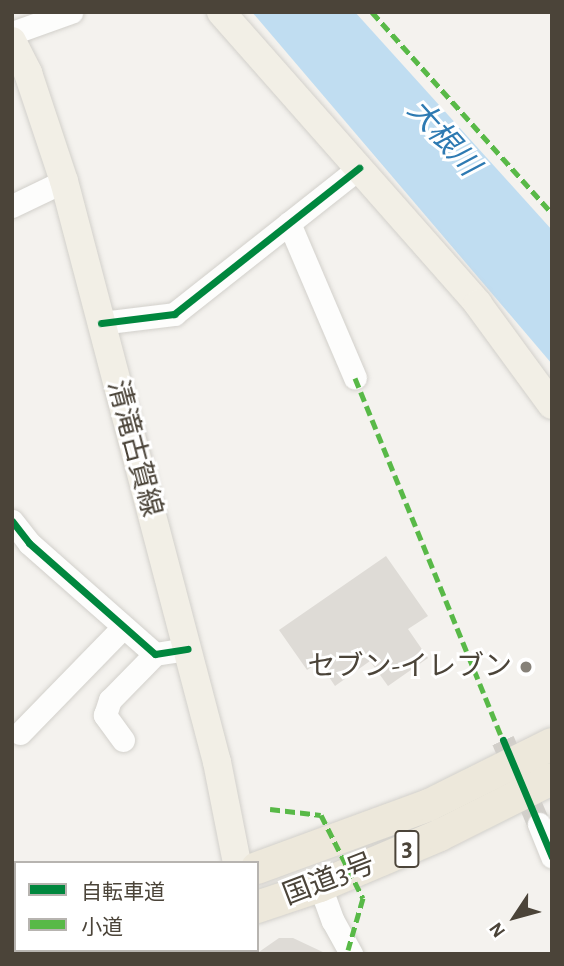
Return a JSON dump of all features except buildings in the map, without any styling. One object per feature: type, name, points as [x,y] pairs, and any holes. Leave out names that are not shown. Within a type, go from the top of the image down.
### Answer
[{"type":"highway","name":"国道3号","points":[[259,867],[429,805],[552,744]]},
{"type":"highway","name":"国道3号","points":[[259,906],[320,886],[440,835],[552,779]]},
{"type":"main road","points":[[221,12],[478,304],[552,405]]},
{"type":"main road","name":"清滝古賀線","points":[[12,41],[28,73],[64,181],[217,762],[237,861]]},
{"type":"street","points":[[12,33],[71,12]]},
{"type":"street","points":[[101,323],[174,314],[359,168]]},
{"type":"street","points":[[12,206],[64,181]]},
{"type":"street","points":[[289,223],[355,377]]},
{"type":"street","points":[[12,521],[21,548],[123,626],[155,654]]},
{"type":"street","points":[[20,733],[123,626]]},
{"type":"street","points":[[123,740],[105,715],[110,700],[155,654],[188,649]]},
{"type":"street","points":[[538,824],[552,857]]},
{"type":"street","points":[[320,886],[333,921],[351,954]]},
{"type":"water","name":"大根川","points":[[252,12],[355,12],[552,230],[552,364]]},
{"type":"tunnel","points":[[503,740],[539,824]]},
{"type":"marked path","points":[[372,12],[552,213]]},
{"type":"marked path","points":[[355,378],[503,740]]},
{"type":"marked path","points":[[270,809],[321,815],[363,898],[348,950]]},
{"type":"cycle path","points":[[101,323],[174,314],[359,168]]},
{"type":"cycle path","points":[[12,521],[29,543],[155,654],[188,649]]},
{"type":"cycle path","points":[[503,740],[552,857]]},
{"type":"place","name":"セブン-イレブン","points":[[526,667]]}]
